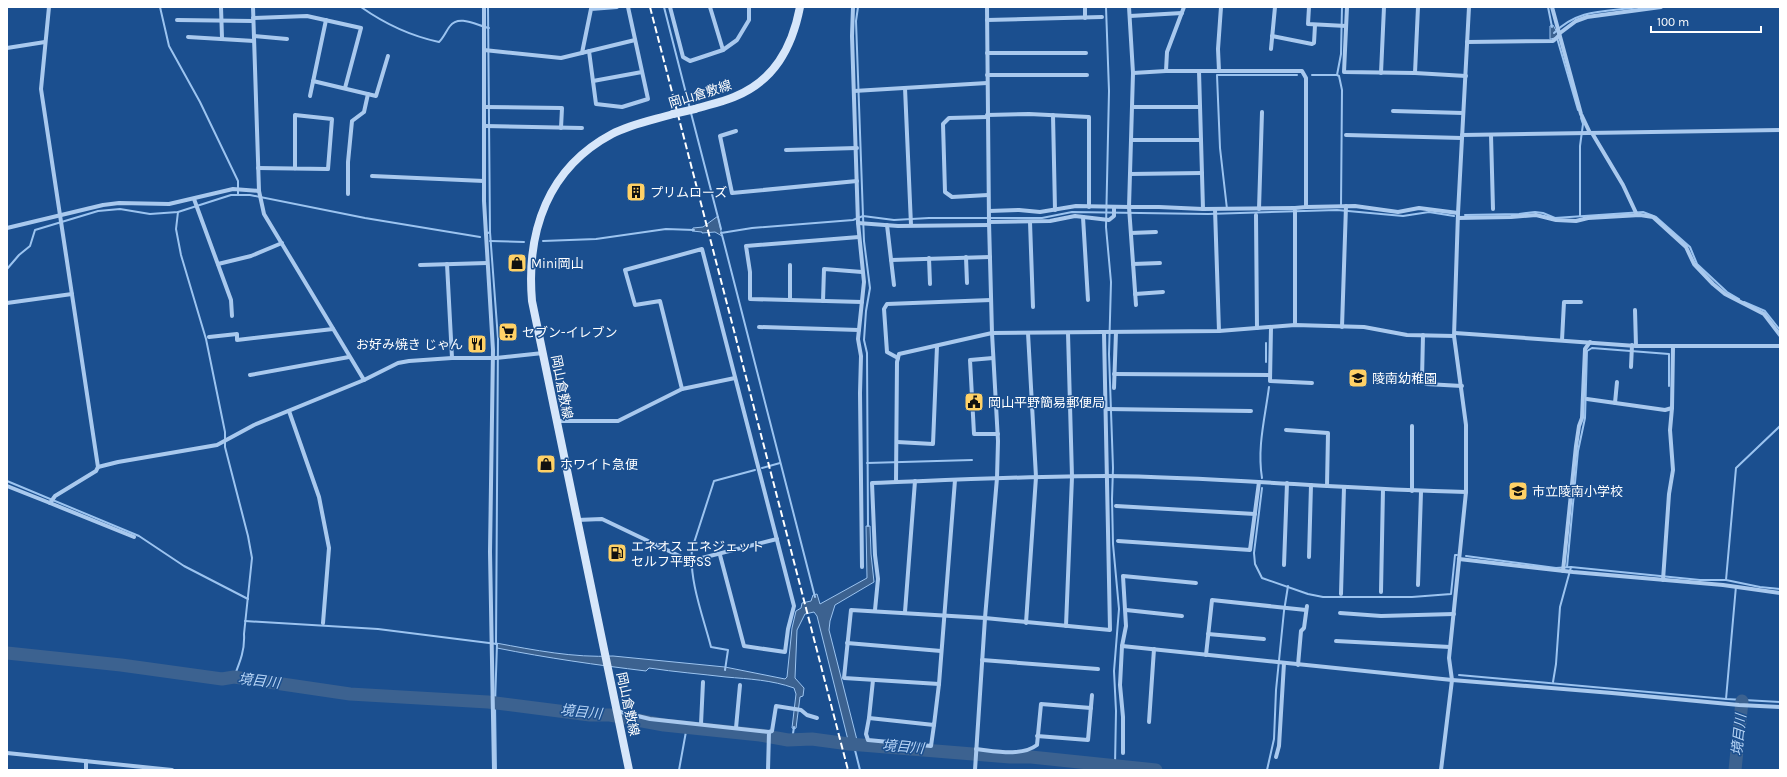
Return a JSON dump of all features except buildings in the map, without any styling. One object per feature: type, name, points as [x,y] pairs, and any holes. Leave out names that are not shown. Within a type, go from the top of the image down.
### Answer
[{"type":"main road","name":"岡山倉敷線","points":[[629,770],[532,301],[530,281],[532,250],[537,226],[546,201],[558,182],[572,164],[593,145],[613,133],[635,124],[733,98],[752,88],[778,63],[792,40],[800,7]]},
{"type":"street","points":[[49,7],[41,89],[98,466],[96,471],[51,501]]},
{"type":"street","points":[[221,7],[222,38]]},
{"type":"street","points":[[253,7],[258,168],[260,195],[264,214],[364,380]]},
{"type":"street","points":[[484,7],[488,107],[484,181],[487,263],[496,358],[490,552],[494,770]]},
{"type":"street","points":[[582,53],[592,9],[617,7]]},
{"type":"street","points":[[589,51],[596,104],[622,107],[648,99],[628,7]]},
{"type":"street","points":[[670,7],[683,57],[690,61],[723,50],[736,40],[749,20],[749,7]]},
{"type":"street","points":[[710,7],[723,50]]},
{"type":"street","points":[[853,7],[852,36],[857,90],[858,215],[861,222],[859,237],[864,282],[858,339],[861,356],[862,567]]},
{"type":"street","points":[[975,770],[985,618],[997,478],[998,434],[993,358],[988,195],[987,7]]},
{"type":"street","points":[[1085,7],[1085,18]]},
{"type":"street","points":[[1130,7],[1133,73],[1130,217],[1136,305]]},
{"type":"street","points":[[1166,71],[1167,52],[1184,7]]},
{"type":"street","points":[[1219,71],[1218,49],[1222,7]]},
{"type":"street","points":[[1271,49],[1275,7]]},
{"type":"street","points":[[1309,7],[1308,24],[1315,26],[1343,26]]},
{"type":"street","points":[[1347,7],[1343,26],[1344,72],[1415,73],[1466,76]]},
{"type":"street","points":[[1381,73],[1384,7]]},
{"type":"street","points":[[1415,73],[1418,7]]},
{"type":"street","points":[[1441,770],[1452,680],[1449,658],[1466,492],[1466,425],[1455,334],[1458,213],[1470,7]]},
{"type":"street","points":[[1552,7],[1558,34],[1581,114],[1623,185],[1636,213]]},
{"type":"street","points":[[1468,42],[1558,34],[1576,21],[1588,17],[1661,7]]},
{"type":"street","points":[[1130,16],[1182,13]]},
{"type":"street","points":[[177,20],[222,21],[307,16],[360,28],[345,88]]},
{"type":"street","points":[[987,20],[1102,17]]},
{"type":"street","points":[[310,96],[326,20]]},
{"type":"street","points":[[1272,36],[1312,44],[1314,42],[1315,26]]},
{"type":"street","points":[[188,37],[287,39]]},
{"type":"street","points":[[485,50],[562,58],[635,40]]},
{"type":"street","points":[[7,48],[45,42]]},
{"type":"street","points":[[987,53],[1086,53]]},
{"type":"street","points":[[313,81],[376,96],[388,56]]},
{"type":"street","points":[[1133,73],[1166,71],[1302,71],[1306,78],[1306,207]]},
{"type":"street","points":[[1199,71],[1203,209]]},
{"type":"street","points":[[593,81],[642,72]]},
{"type":"street","points":[[987,75],[1087,75]]},
{"type":"street","points":[[857,90],[987,83]]},
{"type":"street","points":[[904,88],[911,224]]},
{"type":"street","points":[[348,194],[348,162],[352,121],[364,112],[368,94]]},
{"type":"street","points":[[488,107],[562,108],[561,128]]},
{"type":"street","points":[[1132,107],[1200,107]]},
{"type":"street","points":[[1392,111],[1464,113]]},
{"type":"street","points":[[1259,209],[1262,112]]},
{"type":"street","points":[[258,168],[328,169],[332,118],[295,115],[295,168]]},
{"type":"street","points":[[1053,115],[1055,210]]},
{"type":"street","points":[[988,195],[952,197],[945,192],[943,124],[949,118],[1053,115],[1089,117],[1089,207]]},
{"type":"street","points":[[487,126],[582,128]]},
{"type":"street","points":[[1346,135],[1462,137],[1491,135],[1780,130]]},
{"type":"street","points":[[736,131],[720,136],[732,193],[857,181]]},
{"type":"street","points":[[1491,135],[1493,209]]},
{"type":"street","points":[[1131,140],[1201,140]]},
{"type":"street","points":[[786,150],[857,148]]},
{"type":"street","points":[[1130,174],[1202,173]]},
{"type":"street","points":[[372,176],[484,181]]},
{"type":"street","points":[[7,228],[61,219],[103,205],[119,203],[195,204],[233,189],[242,189],[260,195]]},
{"type":"street","points":[[195,204],[231,300],[232,316]]},
{"type":"street","points":[[989,219],[1019,210],[1040,212],[1076,206],[1104,207],[1113,209],[1159,207],[1203,209],[1215,212],[1227,209],[1295,211],[1306,207],[1344,207],[1398,212],[1419,208],[1458,213]]},
{"type":"street","points":[[1342,327],[1344,207]]},
{"type":"street","points":[[861,222],[887,225],[989,219],[1050,222],[1075,216],[1107,219],[1114,216],[1113,209]]},
{"type":"street","points":[[1295,211],[1295,325]]},
{"type":"street","points":[[1215,212],[1219,331]]},
{"type":"street","points":[[1458,218],[1536,215],[1556,220],[1576,221],[1588,218],[1636,213],[1653,217],[1686,247],[1694,264],[1713,284],[1725,294],[1764,314],[1780,335]]},
{"type":"street","points":[[1256,215],[1257,328]]},
{"type":"street","points":[[1083,217],[1088,300]]},
{"type":"street","points":[[1030,222],[1033,306]]},
{"type":"street","points":[[887,225],[894,285]]},
{"type":"street","points":[[1131,233],[1156,232]]},
{"type":"street","points":[[859,237],[746,246],[750,272],[750,299],[862,302]]},
{"type":"street","points":[[218,264],[251,256],[282,243]]},
{"type":"street","points":[[682,389],[660,300],[635,305],[625,270],[702,249],[794,606],[788,628],[785,652],[744,646],[720,555]]},
{"type":"street","points":[[966,257],[967,283]]},
{"type":"street","points":[[891,260],[990,257]]},
{"type":"street","points":[[930,258],[930,284]]},
{"type":"street","points":[[420,265],[487,263]]},
{"type":"street","points":[[1133,264],[1160,263]]},
{"type":"street","points":[[446,264],[452,358]]},
{"type":"street","points":[[790,265],[790,300]]},
{"type":"street","points":[[823,301],[824,269],[862,272]]},
{"type":"street","points":[[1135,294],[1164,292]]},
{"type":"street","points":[[7,304],[72,294]]},
{"type":"street","points":[[898,358],[887,352],[884,309],[887,304],[991,300]]},
{"type":"street","points":[[1562,340],[1564,302],[1581,302]]},
{"type":"street","points":[[1631,367],[1635,310]]},
{"type":"street","points":[[896,482],[899,354],[992,333],[1219,331],[1295,325],[1364,327],[1406,335],[1455,334],[1562,340],[1633,346],[1780,346]]},
{"type":"street","points":[[759,327],[859,330]]},
{"type":"street","points":[[1271,327],[1270,380],[1312,382]]},
{"type":"street","points":[[209,337],[237,334],[237,340],[333,329]]},
{"type":"street","points":[[1026,622],[1036,477],[1028,333]]},
{"type":"street","points":[[1066,626],[1072,477],[1068,333]]},
{"type":"street","points":[[1110,333],[1114,388]]},
{"type":"street","points":[[939,684],[844,678],[851,610],[875,610],[985,618],[1110,630],[1110,333]]},
{"type":"street","points":[[1423,335],[1422,379],[1426,384],[1462,386]]},
{"type":"street","points":[[1564,571],[1563,565],[1576,446],[1579,426],[1582,418],[1585,349],[1590,342]]},
{"type":"street","points":[[897,442],[934,444],[937,346]]},
{"type":"street","points":[[1663,577],[1669,494],[1673,470],[1670,430],[1672,408],[1673,347]]},
{"type":"street","points":[[98,466],[212,446],[221,443],[254,425],[289,412],[364,380],[398,363],[409,360],[496,358],[543,353]]},
{"type":"street","points":[[250,375],[349,357]]},
{"type":"street","points":[[993,358],[970,360],[974,434],[998,434]]},
{"type":"street","points":[[1114,374],[1270,375]]},
{"type":"street","points":[[556,421],[618,421],[682,389],[735,378]]},
{"type":"street","points":[[1615,403],[1617,382]]},
{"type":"street","points":[[1588,399],[1665,410],[1672,408]]},
{"type":"street","points":[[1109,409],[1251,411]]},
{"type":"street","points":[[289,412],[319,497],[329,548],[323,623]]},
{"type":"street","points":[[1412,426],[1412,491]]},
{"type":"street","points":[[1286,430],[1328,433],[1326,486]]},
{"type":"street","points":[[875,610],[878,579],[875,555],[872,483],[1036,477],[1111,477],[1287,483],[1421,492],[1466,492]]},
{"type":"street","points":[[873,680],[866,734],[868,740],[931,746],[939,684],[954,480]]},
{"type":"street","points":[[905,612],[915,481]]},
{"type":"street","points":[[1118,541],[1250,550],[1260,482]]},
{"type":"street","points":[[1284,565],[1287,483]]},
{"type":"street","points":[[1309,557],[1311,485]]},
{"type":"street","points":[[7,486],[51,501],[134,537]]},
{"type":"street","points":[[1341,594],[1344,487]]},
{"type":"street","points":[[1381,592],[1383,489]]},
{"type":"street","points":[[1418,585],[1421,492]]},
{"type":"street","points":[[1116,506],[1255,514]]},
{"type":"street","points":[[577,520],[602,519],[692,561],[720,555],[777,539]]},
{"type":"street","points":[[1460,559],[1573,572],[1663,577],[1780,594]]},
{"type":"street","points":[[1123,753],[1123,717],[1120,685],[1122,646],[1126,626],[1126,610],[1123,576],[1196,583]]},
{"type":"street","points":[[1206,655],[1212,600],[1306,608],[1304,628],[1301,631],[1298,665]]},
{"type":"street","points":[[1126,610],[1182,616]]},
{"type":"street","points":[[1340,613],[1381,616],[1454,614]]},
{"type":"street","points":[[1208,634],[1264,639]]},
{"type":"street","points":[[1336,641],[1450,647]]},
{"type":"street","points":[[847,643],[941,651]]},
{"type":"street","points":[[1122,646],[1452,680],[1612,693],[1744,706],[1780,707]]},
{"type":"street","points":[[1149,722],[1154,649]]},
{"type":"street","points":[[982,660],[1098,669]]},
{"type":"street","points":[[1276,757],[1278,746],[1281,662]]},
{"type":"street","points":[[701,724],[704,682]]},
{"type":"street","points":[[736,728],[740,685]]},
{"type":"street","points":[[1038,736],[1088,740],[1092,695]]},
{"type":"street","points":[[976,750],[1016,752],[1031,749],[1037,745],[1041,704],[1091,708]]},
{"type":"street","points":[[768,770],[769,733],[772,731],[776,706],[799,710],[807,715],[817,718]]},
{"type":"street","points":[[617,711],[650,719],[769,733]]},
{"type":"street","points":[[869,718],[934,726]]},
{"type":"street","points":[[7,753],[172,770]]},
{"type":"street","points":[[86,761],[86,770]]},
{"type":"water","points":[[1553,25],[1558,34],[1555,38],[1550,39],[1550,26]]},
{"type":"water","points":[[718,216],[722,236],[715,232],[702,233],[692,231],[693,228],[703,227]]},
{"type":"water","points":[[866,526],[870,526],[874,582],[835,605],[829,630],[858,744],[849,744],[817,616],[814,612],[805,614],[797,630],[795,678],[804,688],[803,696],[800,697],[796,728],[794,729],[792,728],[796,694],[794,688],[786,685],[760,680],[649,668],[646,671],[628,669],[497,648],[496,643],[569,655],[613,656],[725,667],[785,679],[787,677],[792,628],[796,611],[801,608],[802,603],[811,601],[813,595],[817,594],[820,604],[867,578]]},
{"type":"waterway","points":[[160,7],[169,46],[200,102],[238,181],[238,194]]},
{"type":"waterway","points":[[361,7],[398,29],[439,42],[450,26],[458,21],[469,22],[489,28]]},
{"type":"waterway","points":[[488,7],[490,232],[488,233]]},
{"type":"waterway","points":[[664,7],[690,109]]},
{"type":"waterway","points":[[858,7],[856,21],[864,241],[870,288],[866,311],[864,340],[867,353],[868,526]]},
{"type":"waterway","points":[[1106,7],[1109,91],[1106,227],[1111,282],[1109,354],[1113,468],[1113,544],[1119,609],[1114,671],[1116,711],[1115,766]]},
{"type":"waterway","points":[[1341,206],[1342,90],[1339,76],[1337,75],[1341,54],[1342,7]]},
{"type":"waterway","points":[[1548,7],[1552,27]]},
{"type":"waterway","points":[[1554,33],[1563,25],[1583,15],[1594,12],[1639,7]]},
{"type":"waterway","points":[[1557,38],[1578,110]]},
{"type":"waterway","points":[[1227,209],[1220,148],[1217,75],[1297,75]]},
{"type":"waterway","points":[[1312,75],[1337,75]]},
{"type":"waterway","points":[[691,113],[721,229]]},
{"type":"waterway","points":[[1580,216],[1580,146],[1583,124],[1581,118]]},
{"type":"waterway","points":[[7,269],[19,255],[30,246],[35,230],[98,211],[120,209],[150,214],[178,212],[231,195],[250,195],[365,218],[480,237]]},
{"type":"waterway","points":[[721,233],[752,228],[853,220],[863,216],[894,220],[929,218],[1042,218],[1072,212],[1208,214],[1337,210],[1403,216],[1429,212],[1454,216]]},
{"type":"waterway","points":[[178,212],[176,229],[181,255],[206,339],[225,432],[225,447],[248,536],[252,558],[244,645],[234,677]]},
{"type":"waterway","points":[[1465,215],[1519,214],[1535,212],[1543,213],[1555,218],[1643,212],[1656,217],[1690,247],[1697,264],[1727,292],[1739,299]]},
{"type":"waterway","points":[[543,241],[596,239],[666,229],[694,230]]},
{"type":"waterway","points":[[490,232],[498,339],[496,644]]},
{"type":"waterway","points":[[722,235],[815,597]]},
{"type":"waterway","points":[[490,241],[524,242]]},
{"type":"waterway","points":[[1744,302],[1765,311],[1780,330]]},
{"type":"waterway","points":[[1266,343],[1266,362]]},
{"type":"waterway","points":[[1567,567],[1578,451],[1585,418],[1587,351],[1592,348],[1669,354],[1669,386]]},
{"type":"waterway","points":[[1262,478],[1260,455],[1269,387]]},
{"type":"waterway","points":[[1726,580],[1736,468],[1780,426]]},
{"type":"waterway","points":[[867,463],[972,460]]},
{"type":"waterway","points":[[762,468],[780,463]]},
{"type":"waterway","points":[[725,670],[728,650],[711,647],[695,586],[692,549],[714,481],[755,470]]},
{"type":"waterway","points":[[7,481],[139,536],[184,566],[248,599]]},
{"type":"waterway","points":[[1262,488],[1254,553],[1255,564],[1262,578],[1308,594],[1323,597],[1412,597],[1451,594],[1455,555],[1457,555]]},
{"type":"waterway","points":[[1466,556],[1556,568],[1571,567],[1700,580],[1726,580],[1760,587],[1780,589]]},
{"type":"waterway","points":[[1553,682],[1556,664],[1560,607],[1571,567]]},
{"type":"waterway","points":[[1267,770],[1274,739],[1276,690],[1288,586]]},
{"type":"waterway","points":[[1736,586],[1726,699],[1780,702]]},
{"type":"waterway","points":[[245,621],[378,629],[497,644]]},
{"type":"waterway","points":[[496,770],[495,704],[497,644]]},
{"type":"waterway","name":"境目川","points":[[7,653],[121,665],[222,679],[234,677],[350,694],[488,702],[590,715],[610,715],[664,725],[760,735],[788,740],[812,739],[849,744],[1010,757],[1031,757],[1156,770]]},
{"type":"waterway","points":[[1459,675],[1726,699]]},
{"type":"waterway","name":"境目川","points":[[1735,770],[1742,701]]},
{"type":"waterway","points":[[679,770],[687,726]]},
{"type":"waterway","points":[[792,740],[794,727]]},
{"type":"waterway","points":[[853,742],[860,770]]},
{"type":"railway","points":[[650,7],[848,770]]},
{"type":"place","name":"プリムローズ","points":[[636,192]]},
{"type":"place","name":"Mini岡山","points":[[517,263]]},
{"type":"place","name":"セブン-イレブン","points":[[508,332]]},
{"type":"place","name":"お好み焼き じゃん","points":[[477,344]]},
{"type":"place","name":"陵南幼稚園","points":[[1358,378]]},
{"type":"place","name":"岡山平野簡易郵便局","points":[[974,402]]},
{"type":"place","name":"ホワイト急便","points":[[546,464]]},
{"type":"place","name":"市立陵南小学校","points":[[1518,491]]},
{"type":"place","name":"エネオス エネジェット セルフ平野SS","points":[[617,553]]}]
